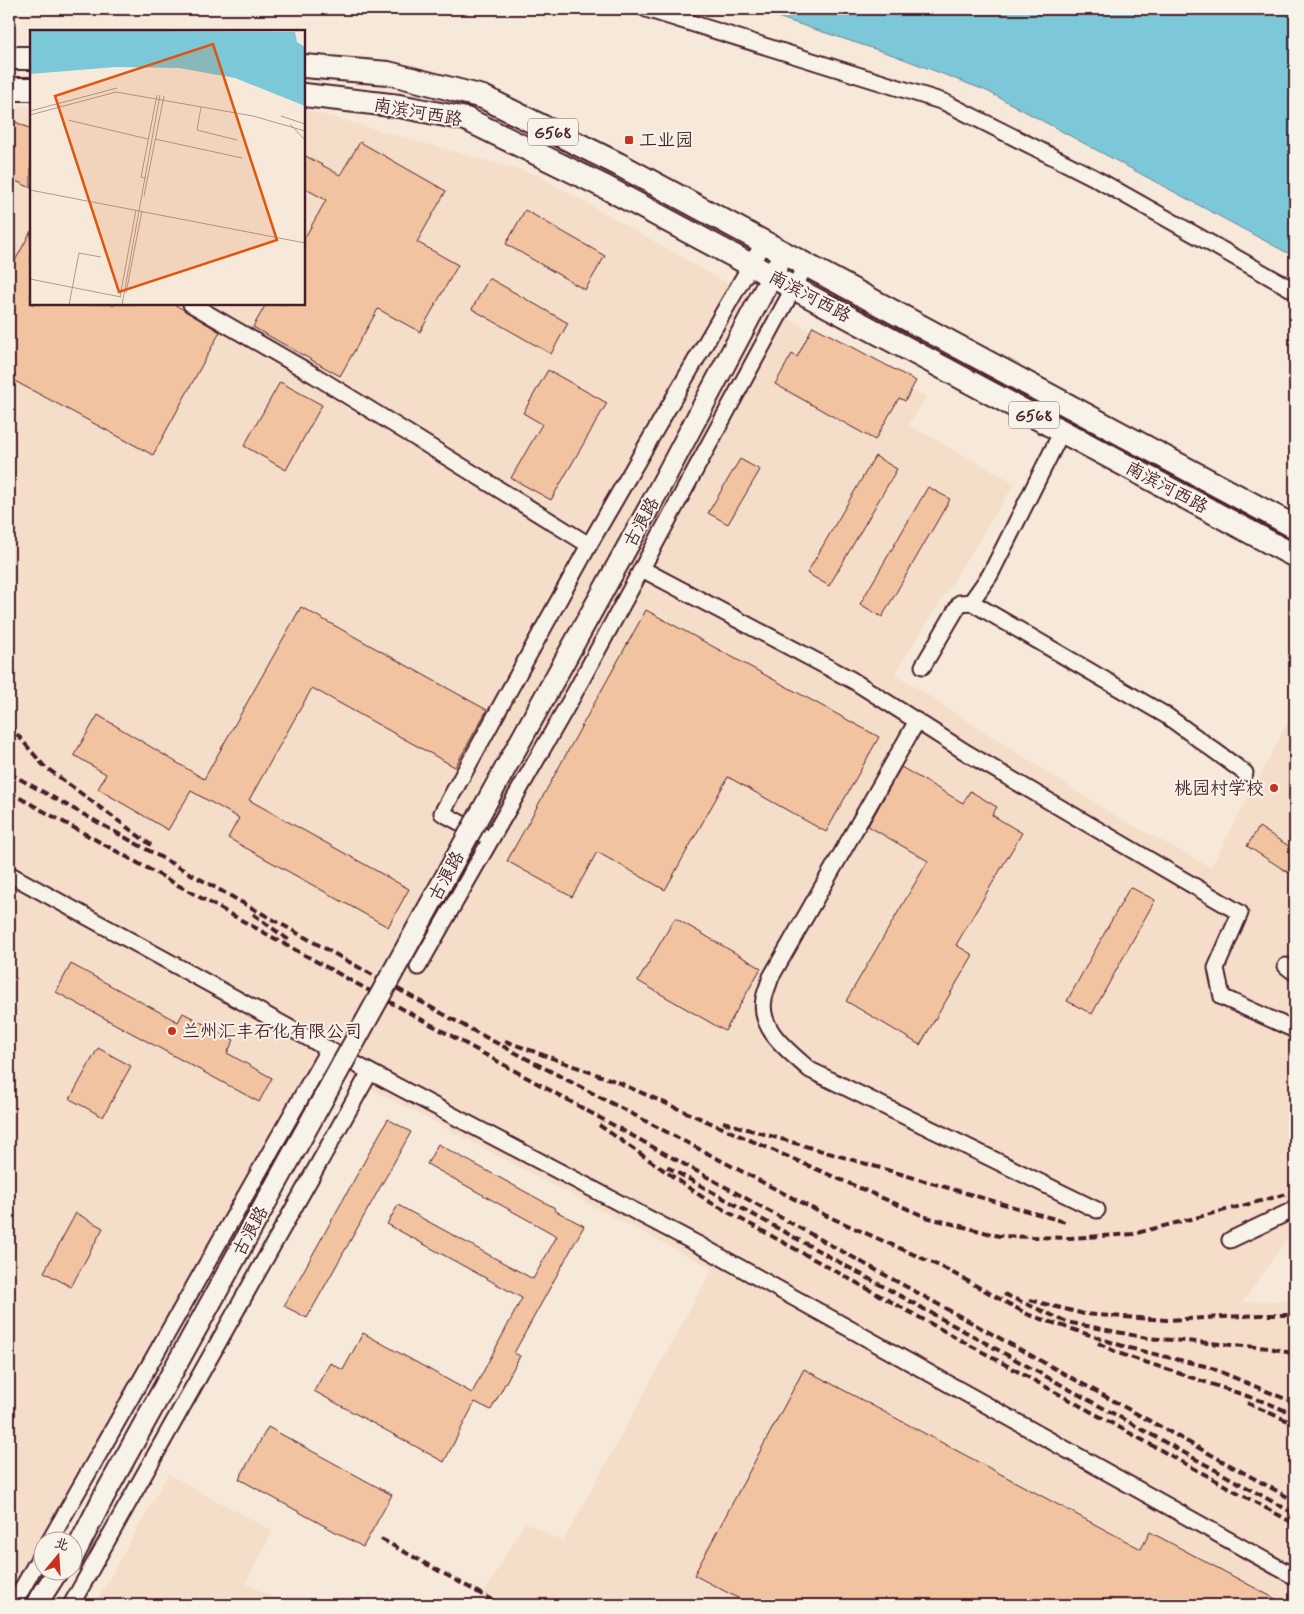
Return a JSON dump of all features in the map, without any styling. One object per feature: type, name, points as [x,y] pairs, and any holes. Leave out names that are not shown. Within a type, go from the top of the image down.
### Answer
[{"type":"highway","points":[[9,58],[30,58]]},
{"type":"highway","name":"南滨河西路","points":[[305,66],[388,74],[483,97],[618,164],[1295,527]]},
{"type":"highway","points":[[9,89],[30,89]]},
{"type":"highway","name":"南滨河西路","points":[[305,95],[399,106],[466,118],[607,188],[772,275],[1295,556]]},
{"type":"main road","name":"古浪路","points":[[82,1539],[651,504],[784,253]]},
{"type":"main road","name":"古浪路","points":[[81,1532],[103,1498]]},
{"type":"main road","points":[[36,1605],[51,1582]]},
{"type":"main road","points":[[50,1605],[61,1582]]},
{"type":"street","points":[[646,9],[944,102],[1093,177],[1295,291]]},
{"type":"street","points":[[491,839],[442,812],[589,545],[764,242]]},
{"type":"street","points":[[418,967],[642,569],[806,265]]},
{"type":"street","points":[[193,305],[314,375],[589,545]]},
{"type":"street","points":[[970,602],[990,575],[1062,431]]},
{"type":"street","points":[[642,569],[852,680],[917,721],[1240,913],[1216,968],[1222,997],[1295,1030]]},
{"type":"street","points":[[923,666],[960,603],[970,602],[1167,716],[1245,773]]},
{"type":"street","points":[[917,721],[772,976],[764,1001],[767,1025],[775,1037],[810,1070],[1097,1210]]},
{"type":"street","points":[[9,874],[328,1050],[703,1247],[1295,1577]]},
{"type":"street","name":"古浪路","points":[[55,1532],[328,1050]]},
{"type":"street","name":"古浪路","points":[[71,1605],[370,1072]]},
{"type":"street","points":[[1230,1240],[1295,1209]]},
{"type":"street","points":[[12,1605],[32,1570]]},
{"type":"shaded area","points":[[9,106],[30,106],[30,305],[305,305],[305,109],[538,175],[926,397],[909,425],[1015,483],[895,674],[1114,815],[1211,867],[1295,709],[1295,1228],[1243,1302],[1295,1300],[1295,1605],[477,1605],[525,1522],[563,1542],[712,1269],[314,1059],[51,1532],[32,1532],[32,1566],[9,1605]]},
{"type":"shaded area","points":[[168,1474],[273,1531],[246,1583],[287,1605],[94,1605]]},
{"type":"water","points":[[753,9],[1295,9],[1295,257],[987,91],[896,56]]},
{"type":"building","points":[[9,119],[30,129],[30,188],[9,178]]},
{"type":"building","points":[[360,142],[446,191],[417,242],[458,265],[420,332],[378,309],[340,376],[253,327],[265,305],[305,305],[305,237],[326,200],[305,189],[305,156],[340,175]]},
{"type":"building","points":[[525,210],[605,256],[585,290],[506,244]]},
{"type":"building","points":[[30,233],[30,305],[176,305],[220,332],[153,455],[9,378],[9,272]]},
{"type":"building","points":[[489,278],[568,323],[551,354],[472,309]]},
{"type":"building","points":[[813,326],[916,381],[905,401],[899,398],[875,440],[775,384],[792,354],[797,357]]},
{"type":"building","points":[[548,370],[607,403],[551,500],[511,478],[542,424],[523,413]]},
{"type":"building","points":[[280,382],[322,405],[286,470],[244,446]]},
{"type":"building","points":[[875,456],[897,469],[829,586],[807,573]]},
{"type":"building","points":[[740,459],[760,470],[728,524],[708,513]]},
{"type":"building","points":[[928,487],[950,499],[882,617],[860,604]]},
{"type":"building","points":[[301,607],[487,710],[455,767],[312,688],[249,800],[409,889],[388,927],[228,838],[239,818],[191,791],[168,830],[98,789],[106,774],[74,755],[98,715],[204,779]]},
{"type":"building","points":[[646,610],[879,737],[826,832],[728,777],[665,890],[597,852],[572,897],[507,861]]},
{"type":"building","points":[[901,767],[963,803],[970,791],[997,807],[992,815],[1022,833],[956,945],[973,955],[920,1045],[846,1001],[928,861],[868,826]]},
{"type":"building","points":[[1259,827],[1295,850],[1295,877],[1247,846]]},
{"type":"building","points":[[1130,887],[1155,900],[1092,1014],[1067,1001]]},
{"type":"building","points":[[675,918],[761,968],[725,1031],[638,981]]},
{"type":"building","name":"兰州汇丰石化有限公司","points":[[71,964],[178,1022],[183,1013],[234,1040],[227,1053],[272,1078],[259,1102],[56,992]]},
{"type":"building","points":[[98,1048],[131,1066],[103,1117],[70,1099]]},
{"type":"building","points":[[388,1119],[411,1132],[307,1318],[284,1306]]},
{"type":"building","points":[[438,1144],[584,1226],[514,1353],[520,1356],[491,1410],[475,1402],[444,1462],[314,1391],[330,1363],[343,1370],[363,1333],[472,1393],[522,1298],[387,1224],[398,1205],[533,1279],[557,1236],[427,1164]]},
{"type":"building","points":[[76,1213],[103,1228],[71,1287],[44,1272]]},
{"type":"building","points":[[804,1369],[1141,1549],[1150,1532],[1287,1605],[751,1605],[694,1575]]},
{"type":"building","points":[[268,1427],[392,1495],[363,1547],[239,1479]]},
{"type":"railway","points":[[9,725],[44,766],[151,845]]},
{"type":"railway","points":[[9,773],[470,1029],[825,1215],[944,1268],[1029,1315],[1129,1348],[1209,1367],[1295,1403]]},
{"type":"railway","points":[[9,792],[1295,1501]]},
{"type":"railway","points":[[253,914],[290,941]]},
{"type":"railway","points":[[505,1041],[623,1084]]},
{"type":"railway","points":[[617,1082],[926,1217],[999,1236],[1069,1238],[1133,1234],[1295,1192]]},
{"type":"railway","points":[[723,1122],[1065,1222]]},
{"type":"railway","points":[[599,1125],[708,1201],[1295,1524]]},
{"type":"railway","points":[[667,1167],[1295,1514]]},
{"type":"railway","points":[[1004,1294],[1067,1322],[1147,1338],[1270,1348],[1295,1354]]},
{"type":"railway","points":[[1030,1300],[1084,1314],[1166,1320],[1295,1315]]},
{"type":"railway","points":[[1098,1343],[1118,1353],[1268,1403],[1295,1415]]},
{"type":"railway","points":[[1247,1403],[1295,1424]]},
{"type":"railway","points":[[381,1539],[501,1605]]},
{"type":"place","name":"工业园","points":[[629,140]]},
{"type":"place","name":"桃园村学校","points":[[1274,788]]},
{"type":"place","name":"兰州汇丰石化有限公司","points":[[172,1031]]}]
